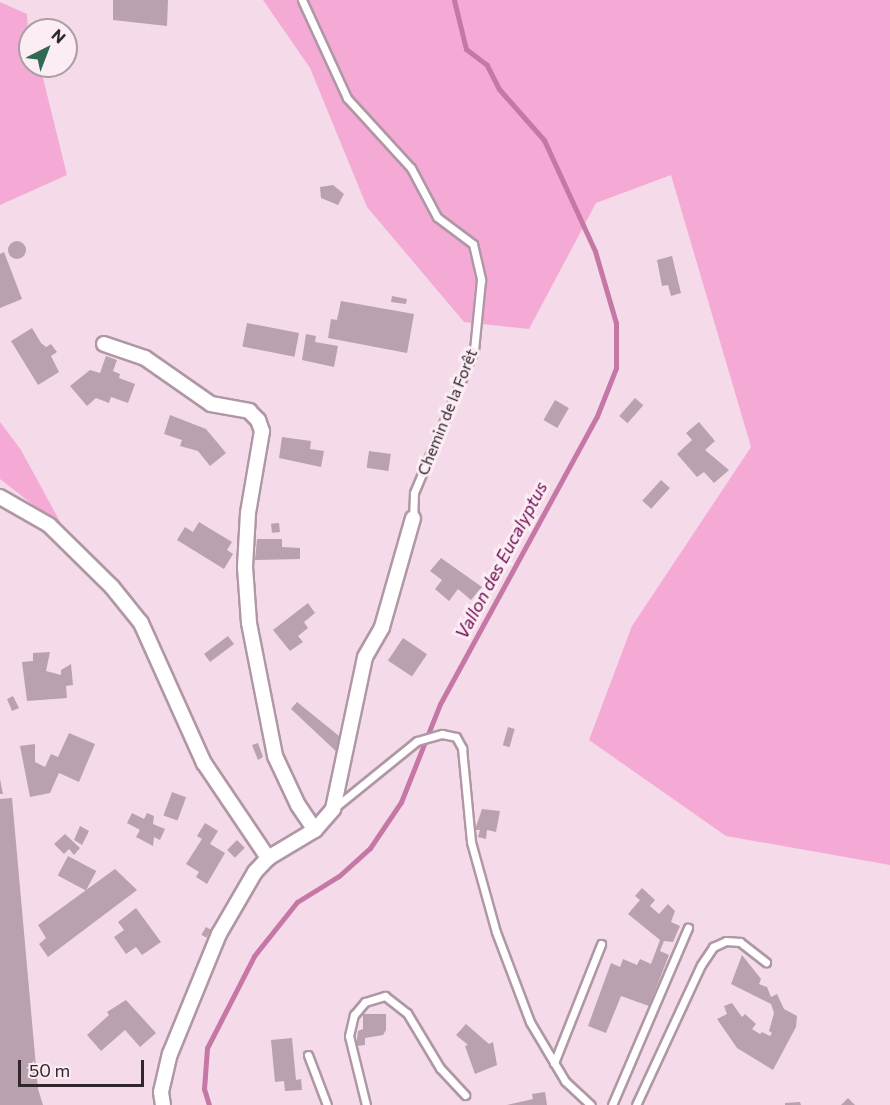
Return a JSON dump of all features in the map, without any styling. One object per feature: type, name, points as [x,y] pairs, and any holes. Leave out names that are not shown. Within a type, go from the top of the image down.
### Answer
[{"type":"street","points":[[104,344],[145,358],[211,404],[249,411],[258,420],[262,431],[248,513],[245,567],[249,622],[275,756],[298,805],[315,830]]},
{"type":"street","points":[[0,497],[49,525],[112,587],[141,623],[204,763],[268,858]]},
{"type":"street","name":"Chemin de la Forêt","points":[[163,1105],[161,1092],[170,1054],[198,978],[255,872],[268,858],[315,830],[333,809],[365,657],[382,627],[413,518]]},
{"type":"lane","name":"Chemin de la Forêt","points":[[302,0],[347,98],[411,168],[437,217],[473,244],[481,280],[474,350],[414,493],[413,518]]},
{"type":"lane","points":[[333,809],[417,741],[442,734],[456,737],[462,748],[471,842],[496,933],[530,1022],[565,1081],[591,1105]]},
{"type":"lane","points":[[612,1105],[688,928]]},
{"type":"lane","points":[[636,1105],[701,965],[713,947],[726,941],[740,942],[766,962]]},
{"type":"lane","points":[[554,1063],[601,944]]},
{"type":"lane","points":[[366,1105],[349,1036],[354,1015],[365,1002],[385,996],[407,1013],[440,1068],[465,1095]]},
{"type":"lane","points":[[308,1055],[327,1105]]},
{"type":"shaded area","points":[[263,0],[890,0],[890,865],[726,836],[589,740],[632,626],[751,447],[671,175],[596,203],[529,329],[464,322],[367,207],[310,68]]},
{"type":"shaded area","points":[[0,2],[27,14],[27,18],[18,18],[18,78],[43,78],[67,175],[0,205]]},
{"type":"shaded area","points":[[0,422],[21,450],[64,529],[0,479]]},
{"type":"building","points":[[113,0],[168,0],[167,26],[113,20]]},
{"type":"building","points":[[333,185],[344,194],[338,205],[321,198],[320,187]]},
{"type":"building","points":[[13,241],[21,241],[26,246],[24,257],[13,259],[8,254],[8,246]]},
{"type":"building","points":[[4,252],[22,299],[0,308],[0,254]]},
{"type":"building","points":[[672,256],[681,293],[671,296],[668,285],[662,286],[657,260]]},
{"type":"building","points":[[392,296],[407,299],[406,304],[391,302]]},
{"type":"building","points":[[341,301],[414,314],[407,353],[328,338],[331,319],[337,320]]},
{"type":"building","points":[[247,323],[299,333],[294,357],[242,347]]},
{"type":"building","points":[[32,328],[41,343],[46,347],[51,344],[57,352],[51,356],[59,372],[38,385],[11,341]]},
{"type":"building","points":[[306,334],[316,336],[315,342],[338,346],[334,367],[302,360]]},
{"type":"building","points":[[106,356],[117,360],[113,371],[120,374],[119,378],[135,384],[128,403],[111,397],[109,403],[96,398],[87,406],[70,386],[90,370],[100,373]]},
{"type":"building","points":[[635,398],[643,405],[628,423],[619,416]]},
{"type":"building","points":[[555,400],[569,408],[557,428],[544,420]]},
{"type":"building","points":[[170,415],[206,429],[226,453],[210,466],[198,451],[180,446],[182,440],[164,434]]},
{"type":"building","points":[[699,422],[715,441],[705,450],[729,470],[714,483],[704,472],[697,477],[677,454],[692,440],[686,433]]},
{"type":"building","points":[[282,437],[311,441],[310,449],[324,451],[321,467],[279,458]]},
{"type":"building","points":[[369,451],[391,454],[388,471],[367,468]]},
{"type":"building","points":[[661,480],[670,488],[651,509],[642,501]]},
{"type":"building","points":[[199,522],[232,542],[227,550],[233,554],[224,569],[177,540],[185,527],[193,532]]},
{"type":"building","points":[[279,523],[280,532],[272,533],[271,524]]},
{"type":"building","points":[[257,539],[282,539],[282,547],[300,548],[300,559],[255,560]]},
{"type":"building","points":[[441,558],[482,587],[471,600],[458,589],[449,601],[435,589],[442,580],[430,571]]},
{"type":"building","points":[[308,603],[315,613],[304,622],[308,628],[298,636],[303,642],[290,651],[273,630]]},
{"type":"building","points":[[228,636],[234,644],[210,662],[204,654]]},
{"type":"building","points":[[403,638],[427,654],[412,677],[388,660]]},
{"type":"building","points":[[50,652],[46,671],[61,675],[61,670],[71,664],[73,685],[66,686],[67,698],[27,701],[22,662],[33,661],[33,653]]},
{"type":"building","points":[[13,696],[19,708],[12,711],[7,699]]},
{"type":"building","points":[[297,702],[344,740],[341,756],[291,709]]},
{"type":"building","points":[[508,727],[515,729],[509,747],[503,745]]},
{"type":"building","points":[[69,733],[95,744],[79,782],[59,773],[50,793],[30,797],[20,746],[35,744],[35,762],[45,767],[51,754],[58,757]]},
{"type":"building","points":[[258,743],[263,757],[258,760],[252,745]]},
{"type":"building","points":[[172,792],[186,797],[178,821],[163,815]]},
{"type":"building","points":[[12,798],[38,1089],[43,1105],[0,1105],[0,799]]},
{"type":"building","points":[[482,809],[500,811],[496,832],[487,830],[486,839],[478,837],[480,830],[475,830]]},
{"type":"building","points":[[132,813],[144,819],[147,813],[154,816],[153,824],[165,829],[160,840],[154,837],[153,846],[136,837],[140,830],[127,823]]},
{"type":"building","points":[[205,823],[218,831],[210,844],[225,853],[207,884],[196,877],[199,872],[186,864],[202,839],[197,836]]},
{"type":"building","points":[[80,826],[89,831],[82,845],[74,840]]},
{"type":"building","points":[[65,834],[80,848],[74,855],[69,849],[64,854],[54,844]]},
{"type":"building","points":[[237,840],[245,848],[235,858],[227,850]]},
{"type":"building","points":[[68,856],[96,871],[86,890],[58,875]]},
{"type":"building","points":[[115,869],[137,890],[48,957],[39,944],[46,938],[38,925]]},
{"type":"building","points":[[642,888],[655,900],[650,906],[659,914],[668,904],[675,911],[671,922],[680,926],[673,942],[664,941],[660,951],[669,955],[649,1006],[621,996],[606,1033],[588,1026],[611,963],[620,967],[623,959],[637,965],[640,959],[651,964],[660,940],[628,914],[640,900],[635,896]]},
{"type":"building","points":[[136,908],[161,942],[142,955],[136,947],[126,954],[114,937],[124,930],[118,922]]},
{"type":"building","points":[[206,927],[211,930],[207,938],[201,935]]},
{"type":"building","points":[[742,955],[761,979],[759,984],[767,987],[771,997],[777,994],[784,1009],[797,1016],[796,1027],[773,1070],[737,1048],[717,1019],[727,1014],[724,1006],[732,1003],[742,1017],[745,1014],[756,1024],[752,1029],[770,1036],[772,1033],[769,1031],[774,1013],[771,1004],[731,984]]},
{"type":"building","points":[[126,1000],[156,1033],[140,1047],[125,1030],[101,1051],[87,1035],[109,1015],[107,1012]]},
{"type":"building","points":[[363,1014],[386,1014],[386,1030],[383,1035],[365,1038],[365,1045],[356,1046],[358,1031],[363,1029]]},
{"type":"building","points":[[466,1024],[489,1044],[493,1042],[497,1065],[475,1074],[465,1046],[468,1045],[456,1035]]},
{"type":"building","points":[[292,1038],[296,1080],[301,1079],[302,1090],[285,1091],[284,1081],[275,1082],[271,1040]]},
{"type":"building","points":[[545,1092],[547,1105],[507,1105],[533,1099],[532,1094]]},
{"type":"building","points":[[848,1098],[855,1105],[841,1105]]},
{"type":"building","points":[[800,1102],[801,1105],[785,1105],[785,1103]]},
{"type":"waterway","name":"Vallon des Eucalyptus","points":[[209,1105],[204,1089],[207,1048],[254,956],[297,902],[339,876],[370,848],[401,802],[440,704],[597,416],[616,368],[616,323],[595,251],[544,140],[499,89],[487,65],[466,49],[454,0]]}]
